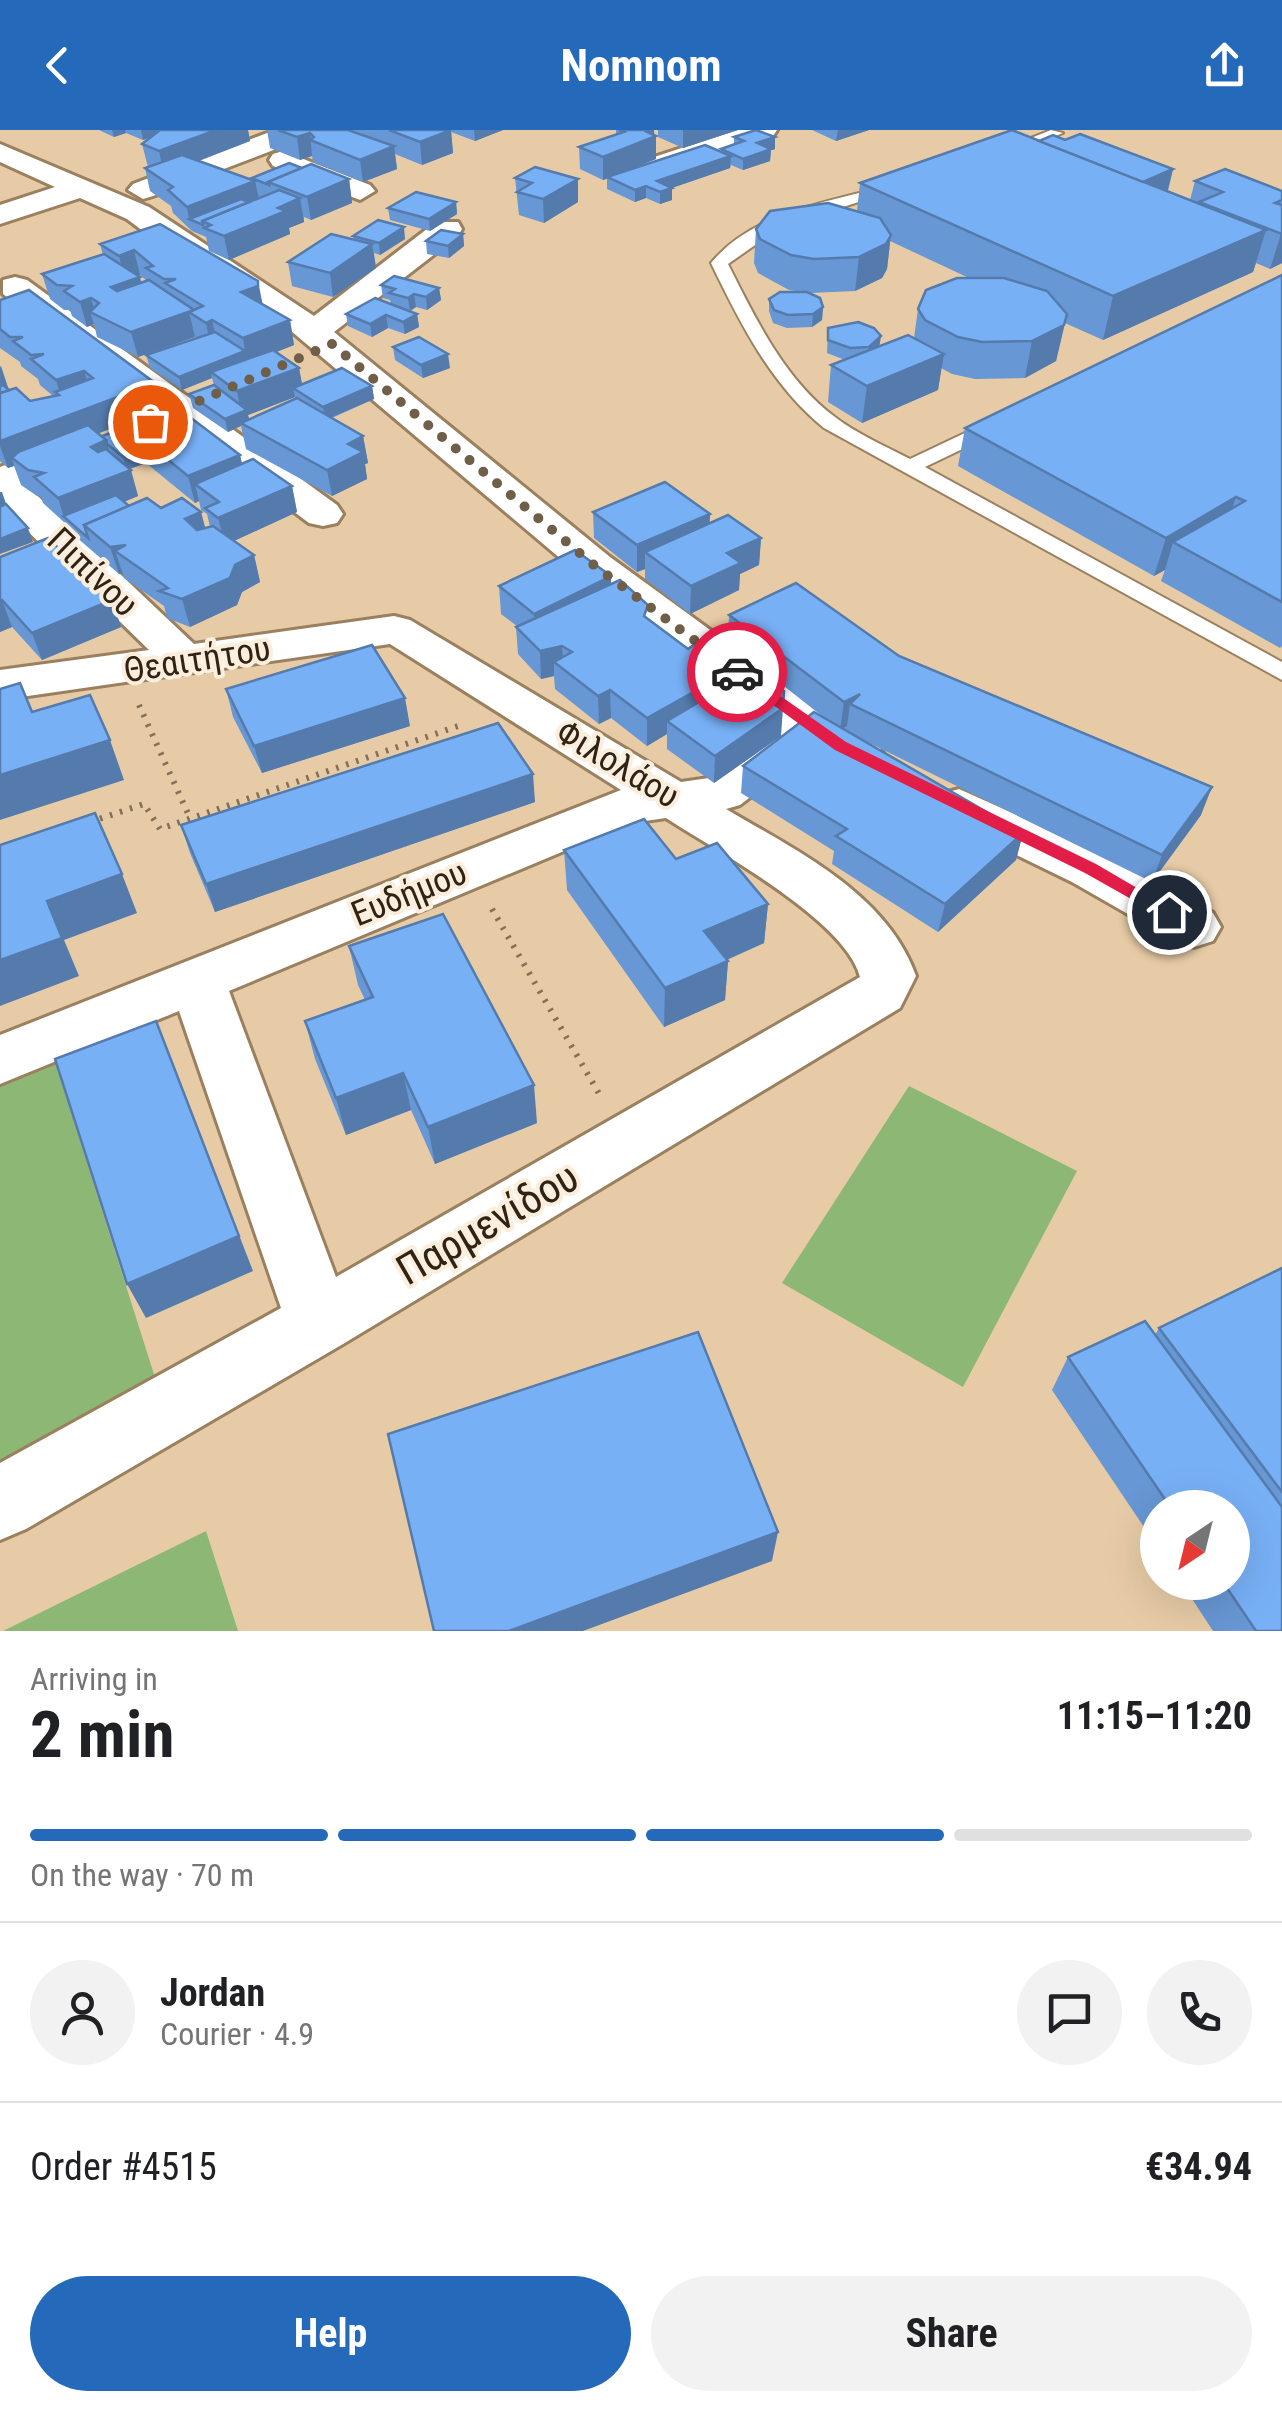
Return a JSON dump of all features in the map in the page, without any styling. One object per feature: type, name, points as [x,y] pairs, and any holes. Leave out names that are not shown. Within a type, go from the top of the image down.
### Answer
[{"type":"street","points":[[0,137],[20,130]]},
{"type":"street","points":[[0,215],[97,195],[300,130]]},
{"type":"street","points":[[646,170],[763,130]]},
{"type":"street","points":[[254,147],[360,191]]},
{"type":"street","points":[[0,152],[97,195],[151,240],[314,344],[595,566],[810,726],[910,782],[1090,868],[1194,926]]},
{"type":"street","points":[[314,344],[447,229]]},
{"type":"street","points":[[21,285],[192,401],[322,514]]},
{"type":"street","points":[[0,481],[192,401]]},
{"type":"street","name":"Πιπίνου","points":[[0,481],[187,662]]},
{"type":"street","name":"Θεαιτήτου","points":[[0,685],[124,671],[394,630]]},
{"type":"street","name":"Φιλολάου","points":[[394,630],[677,799],[837,906]]},
{"type":"street","name":"Ευδήμου","points":[[0,1060],[623,807],[722,793],[810,726]]},
{"type":"street","name":"Παρμενίδου","points":[[0,1503],[319,1322],[880,992],[888,976],[881,955],[837,906]]},
{"type":"street","points":[[196,978],[319,1322]]},
{"type":"lane","points":[[991,156],[1056,133]]},
{"type":"lane","points":[[904,185],[777,224],[736,243],[719,264],[740,304],[816,414],[1282,672]]},
{"type":"lane","points":[[912,466],[1018,415]]},
{"type":"path","points":[[124,671],[190,818]]},
{"type":"path","points":[[72,828],[144,804],[160,829],[522,704]]},
{"type":"path","points":[[469,869],[626,1142]]},
{"type":"green space","points":[[48,1040],[165,1409],[0,1503],[0,1060]]},
{"type":"green space","points":[[909,1086],[1077,1171],[963,1387],[782,1283]]},
{"type":"green space","points":[[206,1531],[238,1631],[3,1631]]},
{"type":"building","points":[[160,130],[216,130],[159,151],[142,144]]},
{"type":"building","points":[[278,130],[348,130],[394,146],[360,160],[310,140],[314,137],[310,133],[297,137]]},
{"type":"building","points":[[389,130],[451,130],[420,142]]},
{"type":"building","points":[[619,130],[653,130],[647,132],[656,136],[603,157],[579,147],[624,132]]},
{"type":"building","points":[[756,130],[775,137],[757,143],[771,149],[743,159],[721,149],[744,141],[734,137]]},
{"type":"building","points":[[1012,130],[1266,230],[1113,296],[860,183]]},
{"type":"building","points":[[1080,134],[1173,169],[1143,182],[1039,141],[1053,135],[1065,140]]},
{"type":"building","points":[[705,145],[731,156],[657,181],[672,188],[660,192],[646,186],[635,190],[607,177]]},
{"type":"building","points":[[182,155],[255,181],[187,207],[168,190],[173,187],[145,168]]},
{"type":"building","points":[[289,163],[302,168],[268,182],[269,185],[252,178]]},
{"type":"building","points":[[311,164],[349,179],[307,197],[268,182]]},
{"type":"building","points":[[535,167],[578,179],[543,199],[517,192],[532,183],[515,178]]},
{"type":"building","points":[[1225,169],[1282,191],[1282,200],[1275,203],[1282,205],[1282,234],[1199,202],[1223,192],[1195,181]]},
{"type":"building","points":[[279,190],[300,198],[278,208],[286,211],[224,236],[204,228],[211,225],[202,221]]},
{"type":"building","points":[[416,192],[456,202],[429,219],[388,208]]},
{"type":"building","points":[[241,199],[249,202],[202,221],[203,225],[189,219]]},
{"type":"building","points":[[828,203],[880,218],[891,235],[886,244],[859,257],[814,259],[791,255],[760,239],[756,229],[770,211]]},
{"type":"building","points":[[378,220],[404,227],[379,243],[353,236]]},
{"type":"building","points":[[160,224],[258,281],[258,286],[241,292],[290,320],[243,338],[189,312],[203,306],[165,283],[176,279],[164,279],[146,268],[153,266],[134,250],[119,256],[100,244]]},
{"type":"building","points":[[441,230],[463,234],[448,246],[426,241]]},
{"type":"building","points":[[331,234],[372,244],[330,273],[288,262]]},
{"type":"building","points":[[104,254],[140,277],[111,287],[117,291],[149,280],[194,310],[131,332],[90,312],[99,303],[91,298],[80,302],[64,291],[72,286],[57,285],[42,274]]},
{"type":"building","points":[[1282,275],[1282,602],[1173,542],[1245,501],[1236,497],[1166,538],[965,428]]},
{"type":"building","points":[[394,276],[439,288],[426,297],[389,293],[395,289],[381,285]]},
{"type":"building","points":[[957,278],[1004,278],[1047,291],[1067,314],[1064,325],[1032,341],[982,342],[958,337],[925,320],[918,309],[926,290]]},
{"type":"building","points":[[29,290],[155,383],[0,441],[0,393],[16,388],[30,401],[59,395],[55,392],[93,378],[84,371],[56,380],[31,359],[44,354],[31,355],[13,341],[23,337],[10,337],[0,329],[0,300]]},
{"type":"building","points":[[780,292],[807,292],[820,298],[823,307],[813,314],[788,315],[774,310],[769,299]]},
{"type":"building","points":[[375,298],[417,314],[403,322],[386,315],[370,324],[346,314]]},
{"type":"building","points":[[858,322],[874,328],[881,336],[869,347],[850,348],[828,340],[828,328]]},
{"type":"building","points":[[215,332],[245,351],[179,377],[146,355]]},
{"type":"building","points":[[908,335],[944,354],[867,386],[831,365]]},
{"type":"building","points":[[419,337],[448,354],[421,365],[393,347]]},
{"type":"building","points":[[273,350],[299,368],[237,391],[211,372]]},
{"type":"building","points":[[342,368],[372,386],[323,407],[293,388]]},
{"type":"building","points":[[214,385],[247,410],[225,419],[189,394]]},
{"type":"building","points":[[297,398],[363,436],[348,444],[363,452],[327,470],[241,423]]},
{"type":"building","points":[[191,418],[240,455],[188,476],[139,436]]},
{"type":"building","points":[[138,423],[150,432],[139,436],[142,449],[123,457],[102,436]]},
{"type":"building","points":[[88,425],[106,440],[91,447],[98,452],[106,449],[131,470],[58,498],[34,477],[44,473],[28,470],[12,458],[18,452]]},
{"type":"building","points":[[253,459],[292,486],[218,518],[205,508],[219,502],[195,484]]},
{"type":"building","points":[[665,482],[710,514],[637,545],[593,512]]},
{"type":"building","points":[[116,495],[129,506],[84,525],[88,538],[63,516]]},
{"type":"building","points":[[147,498],[161,508],[182,498],[201,512],[185,519],[197,530],[213,526],[254,555],[235,565],[230,578],[182,599],[159,591],[168,588],[115,551],[126,545],[110,547],[84,525]]},
{"type":"building","points":[[6,504],[28,528],[0,539],[0,507]]},
{"type":"building","points":[[728,515],[761,538],[727,553],[741,563],[691,586],[645,552]]},
{"type":"building","points":[[48,538],[112,600],[32,633],[0,601],[0,557]]},
{"type":"building","points":[[575,550],[611,576],[534,614],[499,586]]},
{"type":"building","points":[[620,580],[648,605],[644,616],[688,649],[702,639],[740,666],[647,718],[610,690],[598,696],[554,662],[572,652],[562,646],[540,651],[516,627]]},
{"type":"building","points":[[796,583],[899,656],[1212,787],[1162,855],[850,704],[860,694],[844,702],[729,615]]},
{"type":"building","points":[[372,645],[405,698],[254,746],[226,689]]},
{"type":"building","points":[[755,669],[784,691],[783,708],[715,756],[667,721]]},
{"type":"building","points":[[20,683],[32,712],[90,695],[110,740],[0,775],[0,689]]},
{"type":"building","points":[[814,712],[1023,833],[945,904],[836,836],[847,829],[743,766]]},
{"type":"building","points":[[498,723],[533,774],[206,884],[181,825]]},
{"type":"building","points":[[95,813],[122,874],[47,901],[62,938],[0,960],[0,845]]},
{"type":"building","points":[[644,819],[676,859],[717,843],[768,904],[704,931],[728,961],[665,988],[564,850]]},
{"type":"building","points":[[443,914],[534,1085],[428,1127],[403,1073],[336,1098],[305,1021],[373,997],[349,946]]},
{"type":"building","points":[[156,1021],[239,1236],[127,1284],[55,1059]]},
{"type":"building","points":[[1282,1268],[1282,1492],[1159,1328]]},
{"type":"building","points":[[1145,1321],[1282,1507],[1282,1631],[1256,1631],[1235,1600],[1250,1600],[1250,1490],[1159,1490],[1068,1357]]},
{"type":"building","points":[[698,1332],[778,1532],[509,1631],[434,1631],[388,1434]]},
{"type":"way so far","points":[[150,422],[224,387],[332,344],[595,566],[737,672]]},
{"type":"route","points":[[737,672],[840,746],[1090,868],[1169,912]]}]
